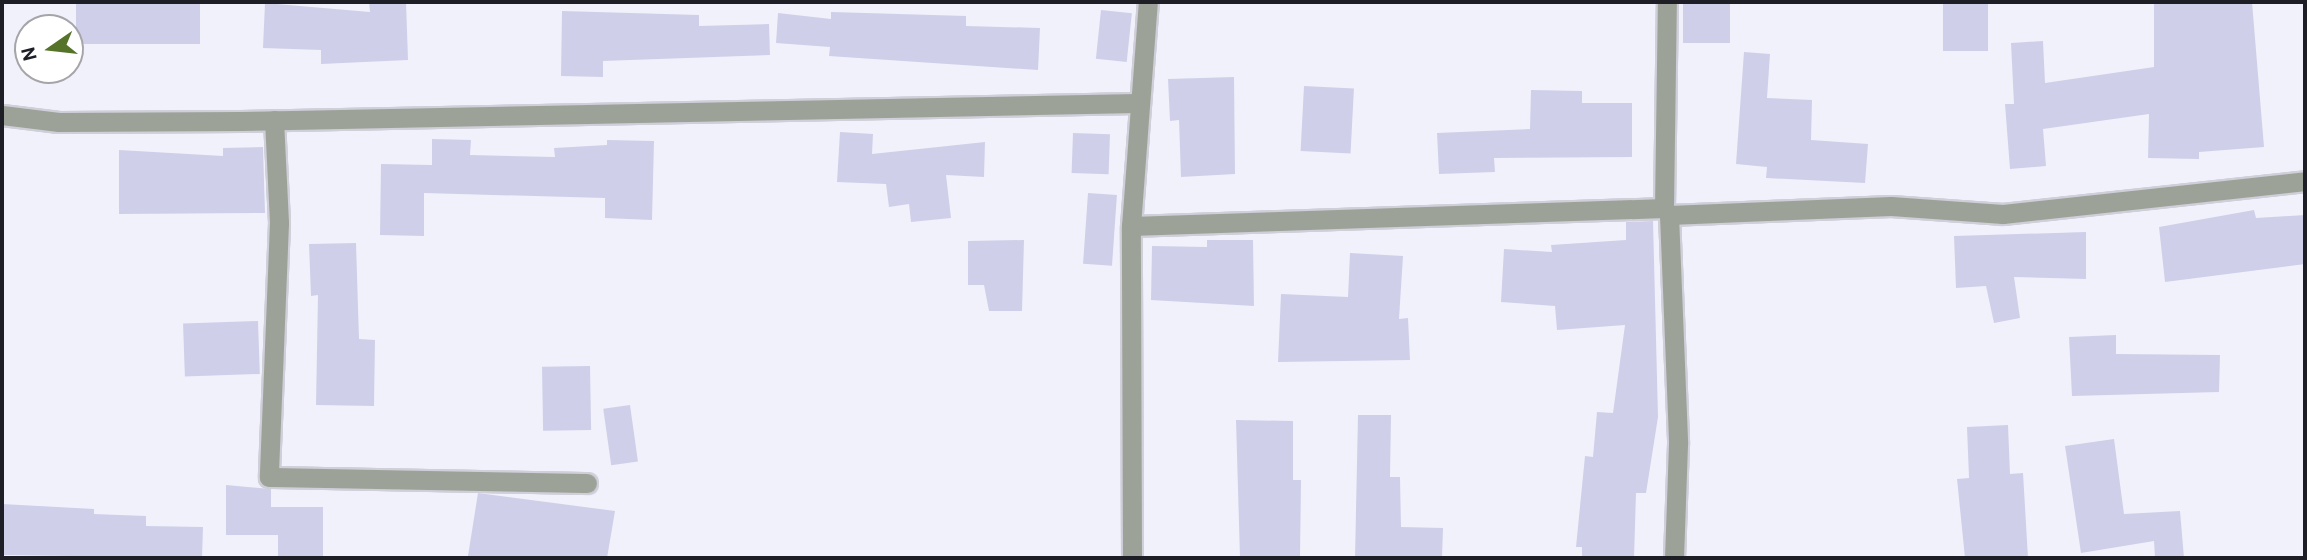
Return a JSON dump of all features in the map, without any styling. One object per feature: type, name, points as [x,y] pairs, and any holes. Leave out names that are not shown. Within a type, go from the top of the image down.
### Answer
[{"type":"street","points":[[1132,558],[1131,226],[1136,103],[1148,2]]},
{"type":"street","points":[[1667,2],[1667,212],[1678,444],[1674,558]]},
{"type":"street","points":[[2,115],[59,122],[274,120],[1136,103]]},
{"type":"street","points":[[274,120],[279,223],[269,477],[587,483]]},
{"type":"street","points":[[1131,226],[1891,206],[2003,214],[2305,181]]},
{"type":"building","points":[[76,2],[200,2],[200,44],[84,44],[84,14],[76,14]]},
{"type":"building","points":[[369,2],[406,2],[408,60],[321,64],[321,50],[263,48],[265,3],[370,12]]},
{"type":"building","points":[[1683,2],[1730,2],[1730,43],[1683,43]]},
{"type":"building","points":[[2154,2],[2252,2],[2264,147],[2199,152],[2199,159],[2148,158],[2149,114],[2043,129],[2046,166],[2010,169],[2005,104],[2014,104],[2011,43],[2043,41],[2045,83],[2154,67]]},
{"type":"building","points":[[1943,4],[1988,4],[1988,51],[1943,51]]},
{"type":"building","points":[[1101,10],[1132,13],[1127,62],[1096,59]]},
{"type":"building","points":[[562,11],[699,15],[699,26],[769,24],[770,55],[603,61],[603,77],[561,76]]},
{"type":"building","points":[[831,12],[966,16],[966,26],[1040,28],[1038,70],[829,56],[830,47],[776,43],[778,13],[831,19]]},
{"type":"building","points":[[1744,52],[1770,54],[1767,98],[1812,100],[1811,140],[1868,144],[1865,183],[1766,178],[1767,167],[1736,164]]},
{"type":"building","points":[[1234,77],[1235,174],[1181,177],[1179,120],[1170,121],[1168,79]]},
{"type":"building","points":[[1304,86],[1354,89],[1351,154],[1301,151]]},
{"type":"building","points":[[1531,90],[1582,91],[1582,103],[1632,103],[1632,157],[1494,158],[1495,172],[1439,174],[1437,133],[1530,129]]},
{"type":"building","points":[[840,132],[873,134],[872,154],[985,142],[984,177],[946,175],[951,218],[911,222],[909,204],[889,207],[886,184],[837,182]]},
{"type":"building","points":[[1073,133],[1110,134],[1109,174],[1072,173]]},
{"type":"building","points":[[432,139],[471,140],[470,155],[555,157],[554,148],[607,145],[607,140],[654,141],[652,220],[605,218],[605,198],[424,193],[424,236],[380,235],[381,164],[432,165]]},
{"type":"building","points":[[263,147],[265,213],[119,214],[119,150],[223,156],[223,148]]},
{"type":"building","points":[[1088,193],[1117,195],[1112,266],[1083,264]]},
{"type":"building","points":[[2254,210],[2256,218],[2305,215],[2305,264],[2165,282],[2159,227]]},
{"type":"building","points":[[1653,221],[1658,417],[1646,493],[1636,493],[1634,558],[1582,558],[1582,547],[1576,547],[1585,456],[1593,457],[1597,412],[1613,413],[1625,325],[1557,330],[1555,306],[1501,302],[1504,249],[1552,252],[1551,245],[1626,240],[1626,222]]},
{"type":"building","points":[[2086,232],[2086,279],[2014,277],[2020,318],[1994,323],[1986,286],[1956,288],[1954,236]]},
{"type":"building","points":[[1024,240],[1022,311],[989,311],[984,285],[968,285],[968,241]]},
{"type":"building","points":[[1207,240],[1253,240],[1254,306],[1151,300],[1152,246],[1207,247]]},
{"type":"building","points":[[356,243],[359,339],[375,340],[374,406],[316,405],[318,295],[311,296],[309,244]]},
{"type":"building","points":[[1350,253],[1403,256],[1399,319],[1408,318],[1410,360],[1278,362],[1281,294],[1348,297]]},
{"type":"building","points":[[258,321],[260,374],[185,377],[183,324]]},
{"type":"building","points":[[2116,335],[2116,354],[2220,355],[2219,392],[2072,396],[2069,337]]},
{"type":"building","points":[[590,366],[591,430],[543,431],[542,367]]},
{"type":"building","points":[[630,405],[638,461],[611,465],[603,409]]},
{"type":"building","points":[[1358,415],[1391,415],[1390,477],[1400,477],[1401,527],[1443,528],[1442,558],[1355,558]]},
{"type":"building","points":[[1236,420],[1293,421],[1293,480],[1301,480],[1300,558],[1240,558]]},
{"type":"building","points":[[2008,425],[2010,474],[2023,473],[2028,558],[1965,558],[1957,479],[1969,478],[1967,427]]},
{"type":"building","points":[[2114,439],[2124,514],[2180,511],[2184,558],[2155,558],[2154,541],[2081,553],[2065,446]]},
{"type":"building","points":[[226,485],[271,489],[271,507],[323,507],[323,558],[278,558],[278,535],[226,535]]},
{"type":"building","points":[[478,493],[615,511],[607,558],[468,556]]},
{"type":"building","points":[[2,504],[94,509],[94,514],[146,516],[146,526],[203,527],[202,558],[2,555]]}]
